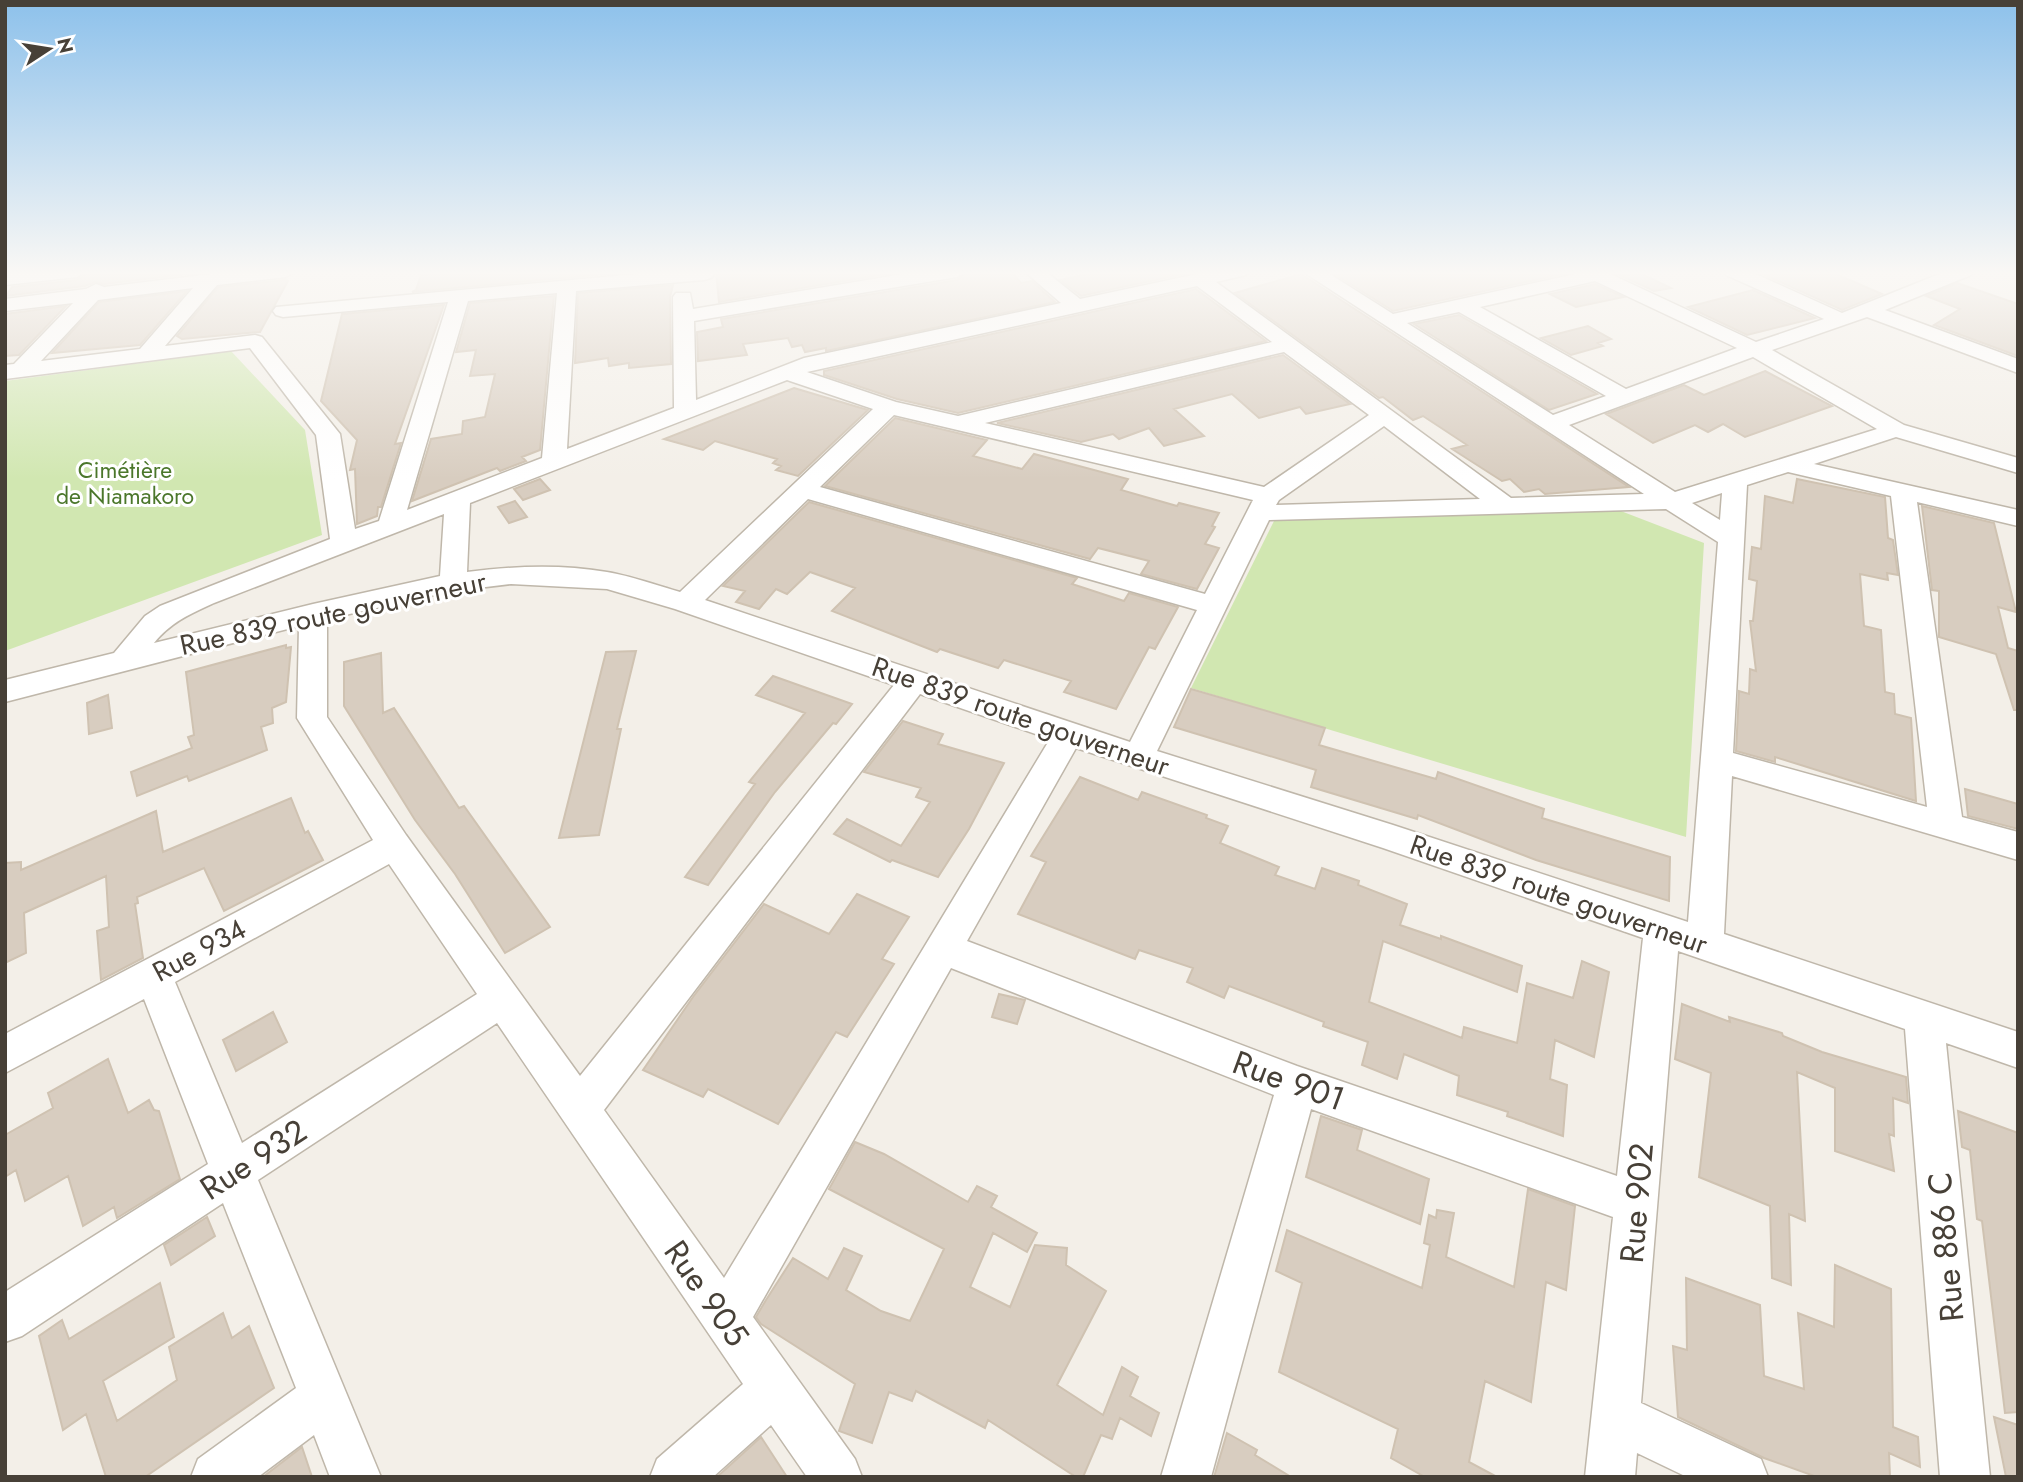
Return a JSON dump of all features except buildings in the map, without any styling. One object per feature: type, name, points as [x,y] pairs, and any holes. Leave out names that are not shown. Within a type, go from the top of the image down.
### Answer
[{"type":"street","points":[[13,371],[45,340]]},
{"type":"street","points":[[146,355],[159,340]]},
{"type":"street","points":[[13,371],[146,355],[209,340]]},
{"type":"street","points":[[277,340],[328,434],[337,546]]},
{"type":"street","points":[[390,526],[446,340]]},
{"type":"street","points":[[554,463],[563,340]]},
{"type":"street","points":[[684,340],[685,412]]},
{"type":"street","points":[[125,660],[155,623],[170,612],[204,597],[812,363],[918,340]]},
{"type":"street","points":[[1280,340],[1507,507]]},
{"type":"street","points":[[1419,340],[1731,539]]},
{"type":"street","points":[[1524,340],[1622,396]]},
{"type":"street","points":[[1736,340],[2012,497]]},
{"type":"street","points":[[1551,424],[1782,340]]},
{"type":"street","points":[[1946,340],[2018,368]]},
{"type":"street","points":[[958,422],[1286,345]]},
{"type":"street","points":[[788,373],[889,407],[958,422],[1264,505],[1507,507],[1672,501],[1896,430]]},
{"type":"street","points":[[685,603],[889,407]]},
{"type":"street","points":[[1138,757],[1264,505],[1382,416]]},
{"type":"street","points":[[1787,465],[1903,492],[2012,497]]},
{"type":"street","points":[[1705,943],[1735,481]]},
{"type":"street","points":[[801,489],[1213,606]]},
{"type":"street","points":[[1903,492],[1946,825]]},
{"type":"street","points":[[453,582],[458,499]]},
{"type":"street","points":[[204,597],[180,613],[172,623],[170,637],[188,645],[240,596],[281,570],[337,546]]},
{"type":"street","name":"Rue 839 route gouverneur","points":[[5,691],[297,617],[453,582],[511,575],[579,577],[609,581],[685,603],[1138,757],[1393,838],[2018,1050]]},
{"type":"street","points":[[260,583],[254,593],[256,604],[261,611],[297,617]]},
{"type":"street","name":"Rue 905","points":[[297,617],[312,718],[394,845],[836,1477]]},
{"type":"street","points":[[579,1109],[915,679]]},
{"type":"street","points":[[726,1319],[1069,733]]},
{"type":"street","points":[[1717,760],[2018,846]]},
{"type":"street","name":"Rue 934","points":[[5,1055],[394,845]]},
{"type":"street","name":"Rue 902","points":[[1611,1477],[1662,929]]},
{"type":"street","name":"Rue 901","points":[[945,949],[1297,1084],[1636,1204]]},
{"type":"street","points":[[153,975],[356,1477]]},
{"type":"street","name":"Rue 932","points":[[5,1319],[502,999]]},
{"type":"street","name":"Rue 886 C","points":[[1924,1018],[1965,1477]]},
{"type":"street","points":[[1186,1477],[1297,1084]]},
{"type":"street","points":[[675,1477],[775,1388]]},
{"type":"street","points":[[216,1477],[324,1397]]},
{"type":"street","points":[[1616,1417],[1743,1477]]},
{"type":"green space","name":"Cimétière de Niamakoro","points":[[231,351],[305,430],[322,535],[5,651],[5,381]]},
{"type":"green space","points":[[1613,508],[1704,543],[1686,837],[1191,688],[1275,519]]}]
